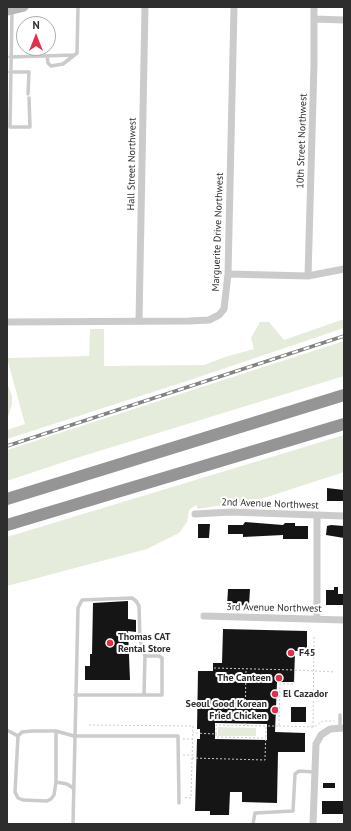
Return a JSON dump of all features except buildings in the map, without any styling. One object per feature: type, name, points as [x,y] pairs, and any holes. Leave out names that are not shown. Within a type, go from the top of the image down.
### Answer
[{"type":"highway","points":[[7,499],[344,395]]},
{"type":"highway","points":[[7,525],[344,424]]},
{"type":"main road","points":[[10,10],[24,7]]},
{"type":"street","name":"Hall Street Northwest","points":[[139,321],[145,7]]},
{"type":"street","name":"Marguerite Drive Northwest","points":[[7,322],[196,321],[209,320],[219,316],[224,309],[228,274],[234,7]]},
{"type":"street","name":"10th Street Northwest","points":[[308,276],[314,7]]},
{"type":"street","points":[[314,19],[344,20]]},
{"type":"street","points":[[228,274],[308,276],[344,269]]},
{"type":"street","name":"2nd Avenue Northwest","points":[[195,514],[231,512],[344,516]]},
{"type":"street","points":[[317,516],[317,619]]},
{"type":"street","name":"3rd Avenue Northwest","points":[[204,616],[344,620]]},
{"type":"street","points":[[313,824],[316,744],[321,735],[330,729],[342,726]]},
{"type":"lane","points":[[10,57],[47,56],[48,63],[51,66],[63,64],[74,56],[77,53],[78,7]]},
{"type":"lane","points":[[10,10],[10,128],[30,127],[29,98]]},
{"type":"lane","points":[[56,56],[74,56]]},
{"type":"lane","points":[[10,72],[29,72],[28,94]]},
{"type":"lane","points":[[73,824],[78,608],[82,600],[88,598],[132,598],[136,601],[139,606],[140,640],[145,656],[144,695]]},
{"type":"lane","points":[[75,694],[160,695],[162,692],[162,658],[158,656],[145,656]]},
{"type":"lane","points":[[340,715],[342,726]]},
{"type":"lane","points":[[7,730],[18,736]]},
{"type":"lane","points":[[56,732],[56,782],[54,795],[51,799],[23,800],[18,798],[15,792],[18,736],[22,732],[32,731],[56,732],[74,736],[178,736],[179,803]]},
{"type":"lane","points":[[253,824],[255,813],[293,810],[295,774],[299,771],[314,772]]},
{"type":"lane","points":[[56,782],[67,784],[73,788]]},
{"type":"path","points":[[313,727],[314,635]]},
{"type":"path","points":[[214,668],[335,672]]},
{"type":"path","points":[[245,725],[246,669]]},
{"type":"path","points":[[279,726],[280,684],[294,684],[295,670]]},
{"type":"path","points":[[216,734],[216,725],[313,727],[323,721],[342,726]]},
{"type":"path","points":[[89,725],[193,726],[192,798],[179,797]]},
{"type":"path","points":[[192,758],[266,760],[266,726]]},
{"type":"path","points":[[193,733],[216,734],[216,737],[266,738]]},
{"type":"path","points":[[178,739],[193,739]]},
{"type":"path","points":[[178,755],[192,755]]},
{"type":"green space","points":[[344,319],[344,328],[187,381],[7,439],[7,430],[25,424],[7,358],[89,356],[90,329],[104,329],[104,366],[204,365],[225,357],[254,349],[251,338],[260,322],[269,322],[284,340]]},
{"type":"green space","points":[[344,341],[344,376],[73,459],[7,481],[7,450]]},
{"type":"green space","points":[[7,383],[12,396],[12,404],[7,420]]},
{"type":"green space","points":[[344,435],[344,472],[264,498],[198,509],[196,505],[189,510],[187,522],[179,533],[147,549],[7,586],[7,537]]},
{"type":"green space","points":[[218,727],[256,728],[256,736],[218,736]]},
{"type":"railway","points":[[7,446],[344,336]]},
{"type":"place","name":"Thomas CAT Rental Store","points":[[110,643]]},
{"type":"place","name":"F45","points":[[291,653]]},
{"type":"place","name":"The Canteen","points":[[279,678]]},
{"type":"place","name":"El Cazador","points":[[275,694]]},
{"type":"place","name":"Seoul Good Korean Fried Chicken","points":[[275,710]]}]
